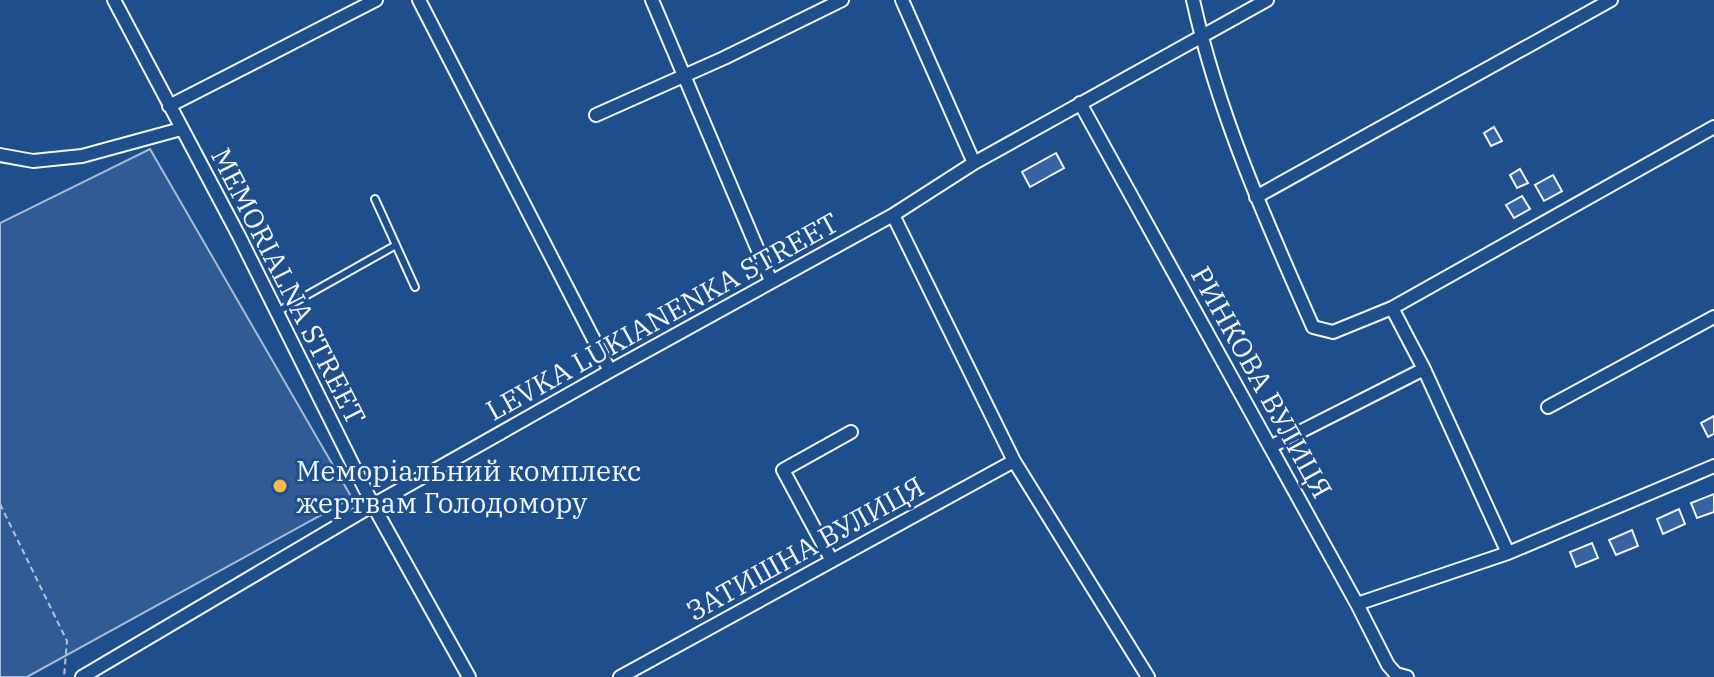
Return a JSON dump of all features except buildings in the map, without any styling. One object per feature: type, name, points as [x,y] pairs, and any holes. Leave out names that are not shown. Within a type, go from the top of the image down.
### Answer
[{"type":"street","name":"MEMORIALNA STREET","points":[[114,0],[277,312],[373,505],[469,677]]},
{"type":"street","points":[[169,106],[376,0]]},
{"type":"street","points":[[419,0],[610,371]]},
{"type":"street","points":[[652,0],[771,281]]},
{"type":"street","points":[[596,115],[842,0]]},
{"type":"street","points":[[902,0],[974,163]]},
{"type":"street","points":[[1193,0],[1201,36],[1256,197],[1313,327],[1333,332],[1392,308],[1714,127]]},
{"type":"street","name":"LEVKA LUKIANENKA STREET","points":[[82,677],[373,505],[893,215],[974,163],[1267,0]]},
{"type":"street","points":[[1256,197],[1611,0]]},
{"type":"street","name":"РИНКОВА ВУЛИЦЯ","points":[[1080,103],[1388,665],[1396,674],[1407,677]]},
{"type":"street","points":[[0,155],[33,161],[82,156],[181,129]]},
{"type":"street","points":[[893,215],[1014,461],[1148,677]]},
{"type":"street","points":[[1392,308],[1424,369],[1508,553]]},
{"type":"street","points":[[1548,407],[1714,317]]},
{"type":"street","points":[[1270,447],[1424,369]]},
{"type":"street","points":[[832,561],[783,470],[851,432]]},
{"type":"street","name":"ЗАТИШНА ВУЛИЦЯ","points":[[620,677],[1014,461]]},
{"type":"street","points":[[1357,604],[1508,553],[1714,466]]},
{"type":"lane","points":[[375,199],[415,287]]},
{"type":"lane","points":[[277,312],[396,245]]},
{"type":"path","points":[[0,504],[67,641],[64,677]]},
{"type":"shaded area","points":[[150,149],[352,498],[27,677],[0,677],[0,223]]},
{"type":"place","name":"Меморіальний комплекс жертвам Голодомору","points":[[280,486]]}]
